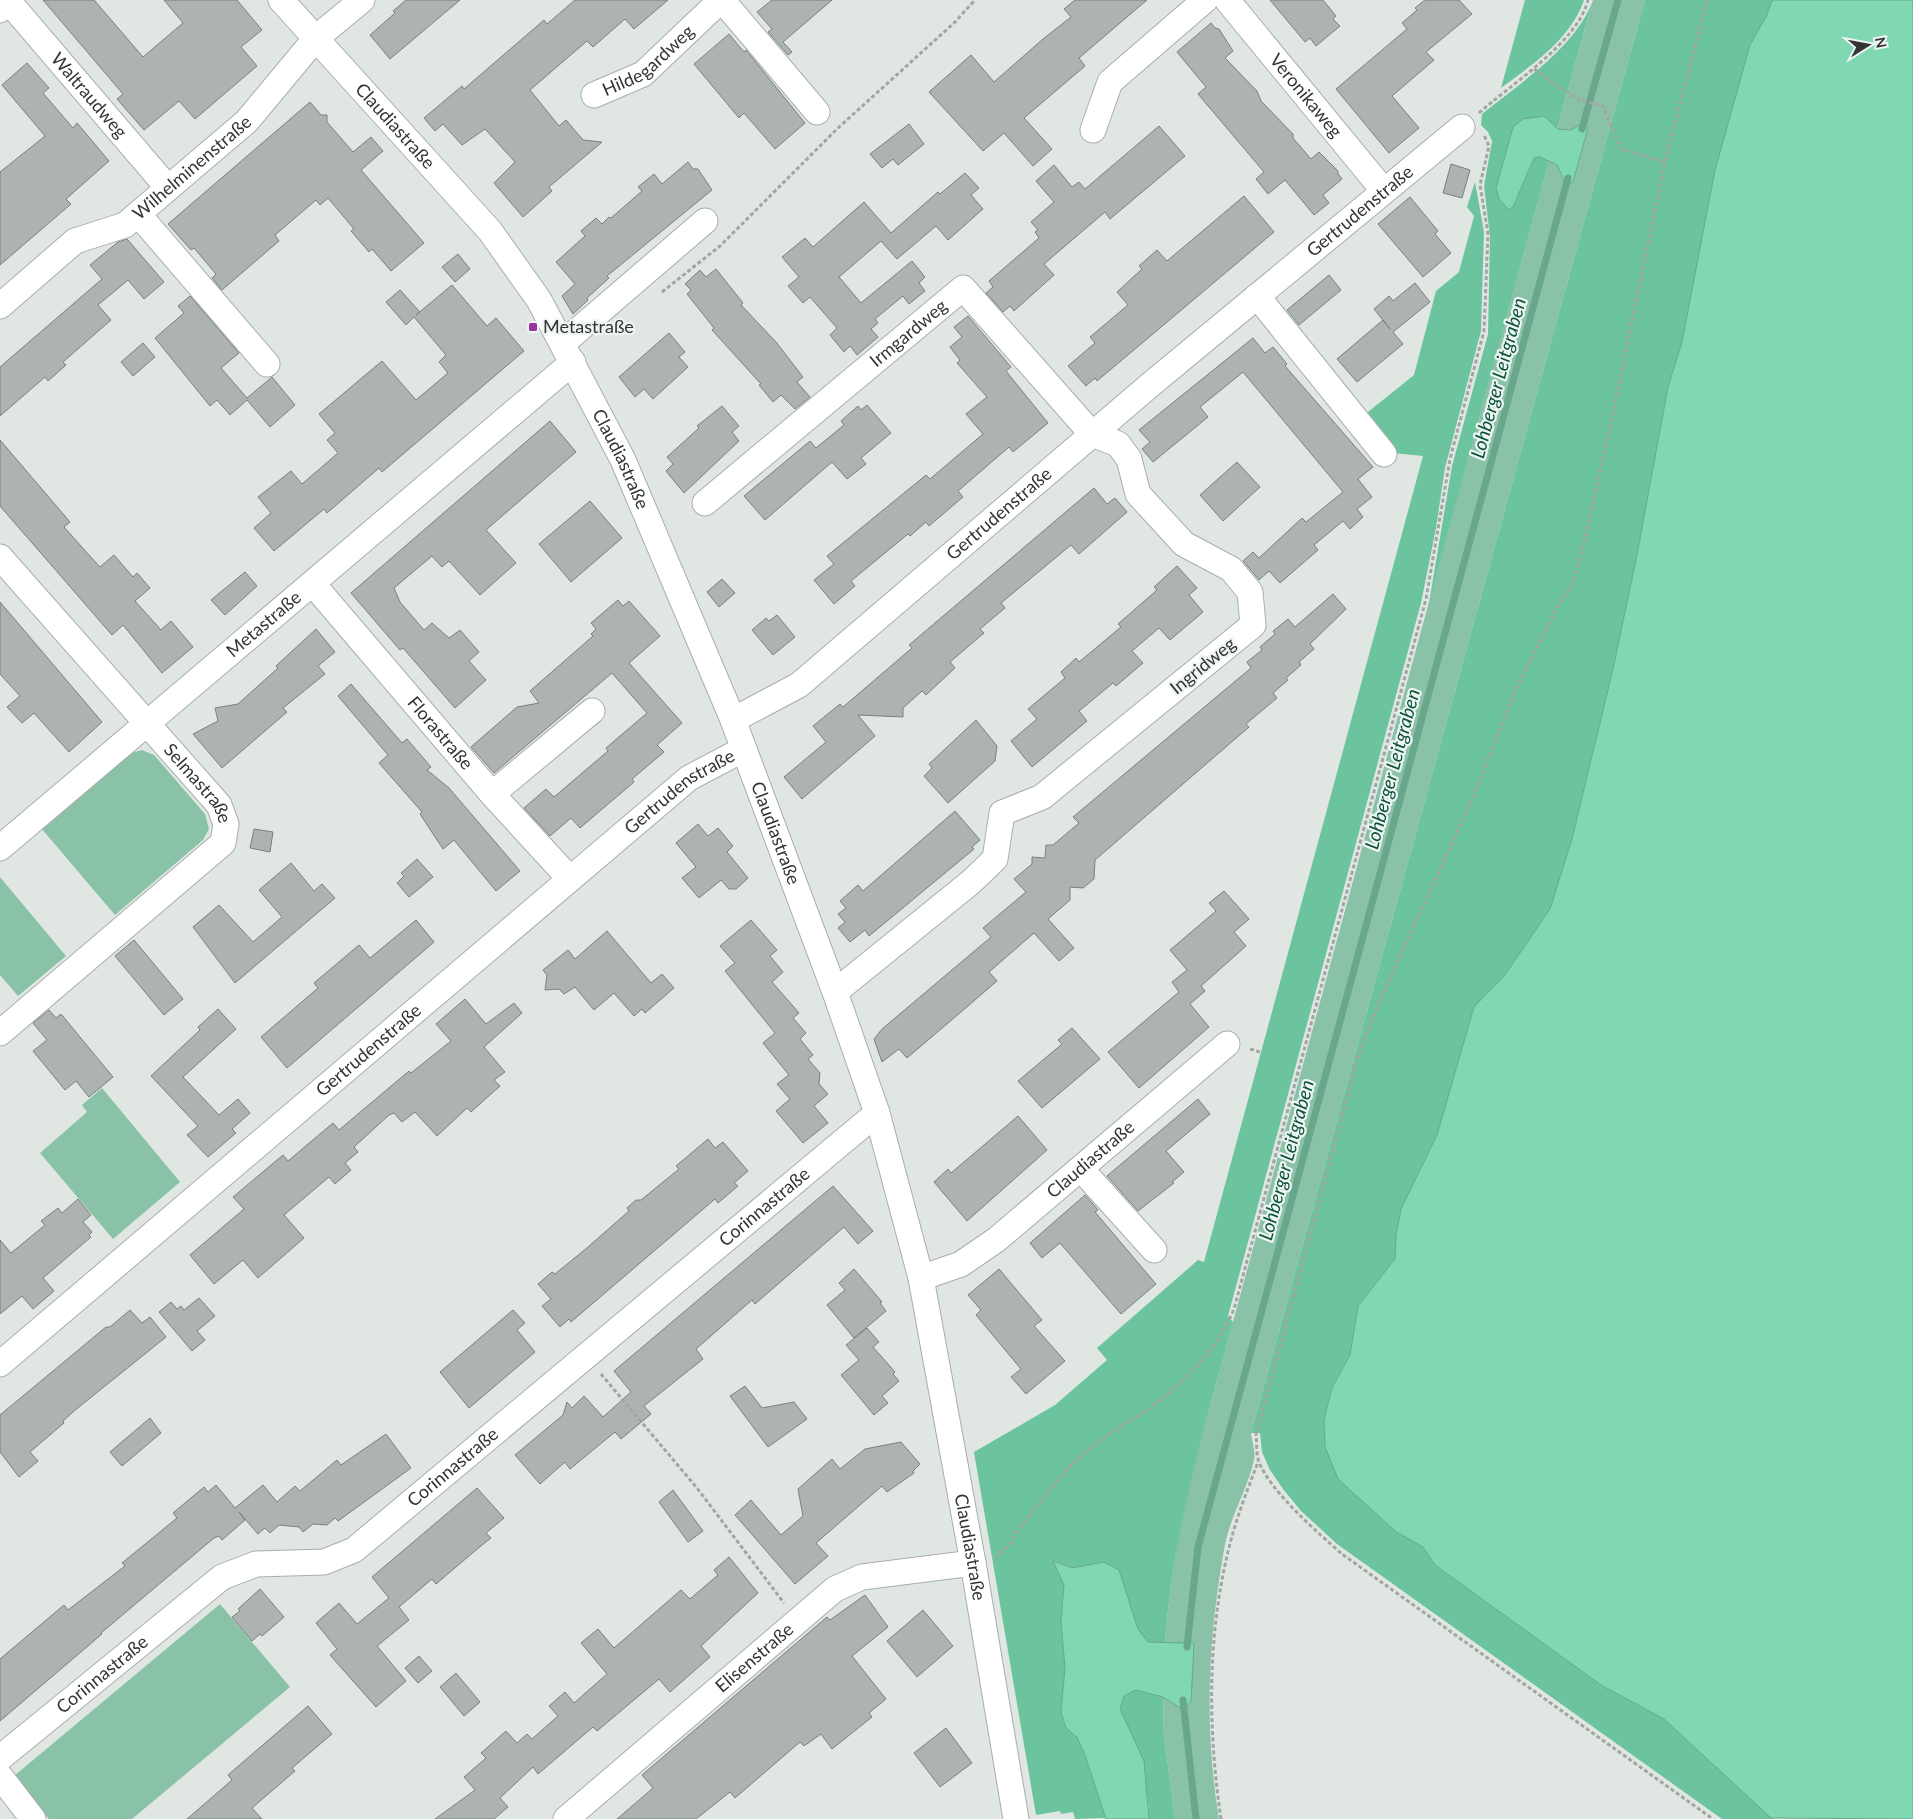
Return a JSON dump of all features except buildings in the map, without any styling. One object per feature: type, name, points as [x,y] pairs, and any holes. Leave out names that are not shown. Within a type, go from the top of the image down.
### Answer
[{"type":"street","name":"Claudiastraße","points":[[282,0],[490,231],[538,300],[568,352],[623,460],[733,720],[835,992],[877,1113],[921,1278],[973,1563],[1016,1819]]},
{"type":"street","name":"Wilhelminenstraße","points":[[0,306],[75,241],[125,225],[247,121],[316,38],[362,0]]},
{"type":"street","name":"Hildegardweg","points":[[594,95],[643,74],[722,0],[817,112]]},
{"type":"street","points":[[1093,130],[1110,82],[1205,0]]},
{"type":"street","name":"Veronikaweg","points":[[1227,0],[1384,191]]},
{"type":"street","name":"Waltraudweg","points":[[7,4],[168,188]]},
{"type":"street","name":"Gertrudenstraße","points":[[733,720],[799,685],[1092,434],[1257,296],[1384,191],[1471,124]]},
{"type":"street","points":[[138,214],[267,364]]},
{"type":"street","name":"Metastraße","points":[[0,848],[313,584],[568,352],[705,220]]},
{"type":"street","name":"Irmgardweg","points":[[705,503],[963,288],[1092,434]]},
{"type":"street","points":[[1257,296],[1384,454]]},
{"type":"street","name":"Ingridweg","points":[[835,992],[971,882],[995,859],[1002,813],[1042,797],[1253,625],[1250,592],[1230,569],[1184,544],[1138,494],[1129,460],[1118,444],[1092,434]]},
{"type":"street","name":"Selmastraße","points":[[0,557],[219,805],[226,824],[223,843],[0,1033]]},
{"type":"street","name":"Florastraße","points":[[313,584],[492,794],[570,879]]},
{"type":"street","points":[[492,794],[592,711]]},
{"type":"street","name":"Gertrudenstraße","points":[[0,1364],[689,778],[744,749]]},
{"type":"street","name":"Claudiastraße","points":[[921,1278],[961,1264],[996,1240],[1227,1044]]},
{"type":"street","name":"Corinnastraße","points":[[0,1758],[222,1577],[256,1564],[324,1562],[354,1550],[877,1113]]},
{"type":"street","points":[[1080,1169],[1154,1250]]},
{"type":"street","name":"Elisenstraße","points":[[566,1819],[835,1589],[862,1577],[973,1563]]},
{"type":"street","points":[[0,1776],[33,1819]]},
{"type":"path","points":[[659,294],[720,246],[838,128],[954,23],[975,0]]},
{"type":"path","points":[[973,1563],[997,1558],[1086,1451],[1146,1410],[1188,1375],[1207,1354],[1228,1323],[1234,1309],[1426,599],[1450,459],[1484,331],[1488,234],[1480,185],[1488,146],[1487,138],[1471,124],[1534,69],[1573,28],[1586,8],[1588,0]]},
{"type":"path","points":[[1221,1819],[1212,1744],[1212,1679],[1218,1615],[1228,1553],[1240,1509],[1258,1461],[1256,1435],[1258,1422],[1359,1054],[1386,986],[1474,795],[1516,689],[1560,602],[1573,583],[1586,535],[1615,403],[1665,162],[1707,0]]},
{"type":"path","points":[[1534,69],[1577,99],[1603,106],[1621,149],[1665,162]]},
{"type":"path","points":[[586,1356],[697,1488],[798,1621]]},
{"type":"path","points":[[1258,1461],[1292,1507],[1342,1554],[1713,1819]]},
{"type":"shaded area","points":[[1525,0],[1584,0],[1570,27],[1560,39],[1501,88]]},
{"type":"shaded area","points":[[1593,0],[1645,0],[1251,1433],[1254,1460],[1226,1538],[1214,1617],[1210,1684],[1211,1752],[1219,1819],[1175,1819],[1164,1736],[1163,1697],[1172,1701],[1183,1643],[1165,1643],[1175,1559],[1191,1476],[1549,161],[1558,165],[1563,179],[1573,182],[1588,128],[1584,122],[1571,130],[1557,129]]},
{"type":"shaded area","points":[[1593,0],[1557,129],[1544,116],[1513,207],[1534,158],[1540,157],[1549,161],[1429,603],[1452,466],[1488,334],[1490,237],[1484,186],[1492,141],[1488,132],[1481,125],[1482,114],[1529,77],[1561,48],[1585,17]]},
{"type":"shaded area","points":[[1645,0],[1772,0],[1767,15],[1750,45],[1682,342],[1668,387],[1637,555],[1613,669],[1572,839],[1550,910],[1505,975],[1474,1007],[1437,1135],[1401,1209],[1396,1235],[1395,1259],[1358,1306],[1350,1355],[1332,1388],[1324,1420],[1325,1447],[1395,1531],[1423,1547],[1435,1565],[1601,1685],[1664,1719],[1773,1819],[1722,1819],[1337,1544],[1301,1511],[1283,1489],[1270,1470],[1262,1452],[1260,1433],[1251,1433]]},
{"type":"shaded area","points":[[1772,0],[1913,0],[1913,1819],[1771,1818],[1664,1719],[1601,1685],[1435,1565],[1423,1547],[1395,1531],[1338,1479],[1325,1447],[1324,1420],[1332,1388],[1350,1355],[1358,1306],[1395,1259],[1396,1235],[1401,1209],[1437,1135],[1474,1007],[1505,975],[1550,909],[1572,839],[1613,669],[1637,555],[1668,387],[1682,342],[1715,170],[1750,45],[1767,15]]},
{"type":"shaded area","points":[[1544,116],[1558,129],[1571,130],[1584,122],[1588,128],[1573,182],[1566,185],[1557,165],[1540,157],[1534,158],[1513,207],[1509,210],[1499,199],[1496,188],[1513,127],[1523,119]]},
{"type":"shaded area","points":[[1475,182],[1484,232],[1481,331],[1445,468],[1436,528],[1421,603],[1228,1316],[1233,1322],[1182,1520],[1169,1601],[1165,1643],[1148,1642],[1138,1630],[1119,1570],[1104,1562],[1072,1568],[1054,1561],[1064,1585],[1061,1622],[1065,1668],[1061,1712],[1066,1728],[1077,1737],[1085,1755],[1106,1818],[1075,1819],[1073,1812],[1061,1814],[1060,1811],[1036,1815],[974,1452],[1055,1405],[1107,1360],[1097,1348],[1198,1260],[1204,1262],[1423,456],[1393,453],[1363,416],[1414,375],[1436,291],[1459,272],[1474,216],[1467,207]]},
{"type":"shaded area","points":[[142,750],[154,755],[205,814],[209,829],[203,840],[115,915],[41,828],[128,754]]},
{"type":"shaded area","points":[[0,877],[66,956],[18,996],[0,975]]},
{"type":"shaded area","points":[[102,1088],[180,1182],[113,1239],[40,1153],[87,1112],[82,1105]]},
{"type":"shaded area","points":[[1053,1561],[1072,1568],[1104,1562],[1119,1570],[1138,1629],[1148,1642],[1183,1643],[1188,1639],[1194,1645],[1191,1702],[1182,1709],[1163,1697],[1136,1690],[1124,1696],[1120,1709],[1144,1761],[1149,1819],[1106,1819],[1085,1755],[1077,1737],[1066,1728],[1061,1712],[1065,1668],[1061,1622],[1064,1585]]},
{"type":"shaded area","points":[[220,1604],[290,1687],[132,1819],[49,1819],[14,1776]]},
{"type":"shaded area","points":[[1136,1690],[1163,1697],[1164,1736],[1175,1819],[1149,1819],[1148,1800],[1120,1709],[1124,1696]]},
{"type":"waterway","name":"Lohberger Leitgraben","points":[[1582,129],[1618,0]]},
{"type":"waterway","name":"Lohberger Leitgraben","points":[[1187,1647],[1198,1547],[1568,178]]},
{"type":"waterway","points":[[1183,1700],[1196,1819]]},
{"type":"place","name":"Metastraße","points":[[533,327]]}]
